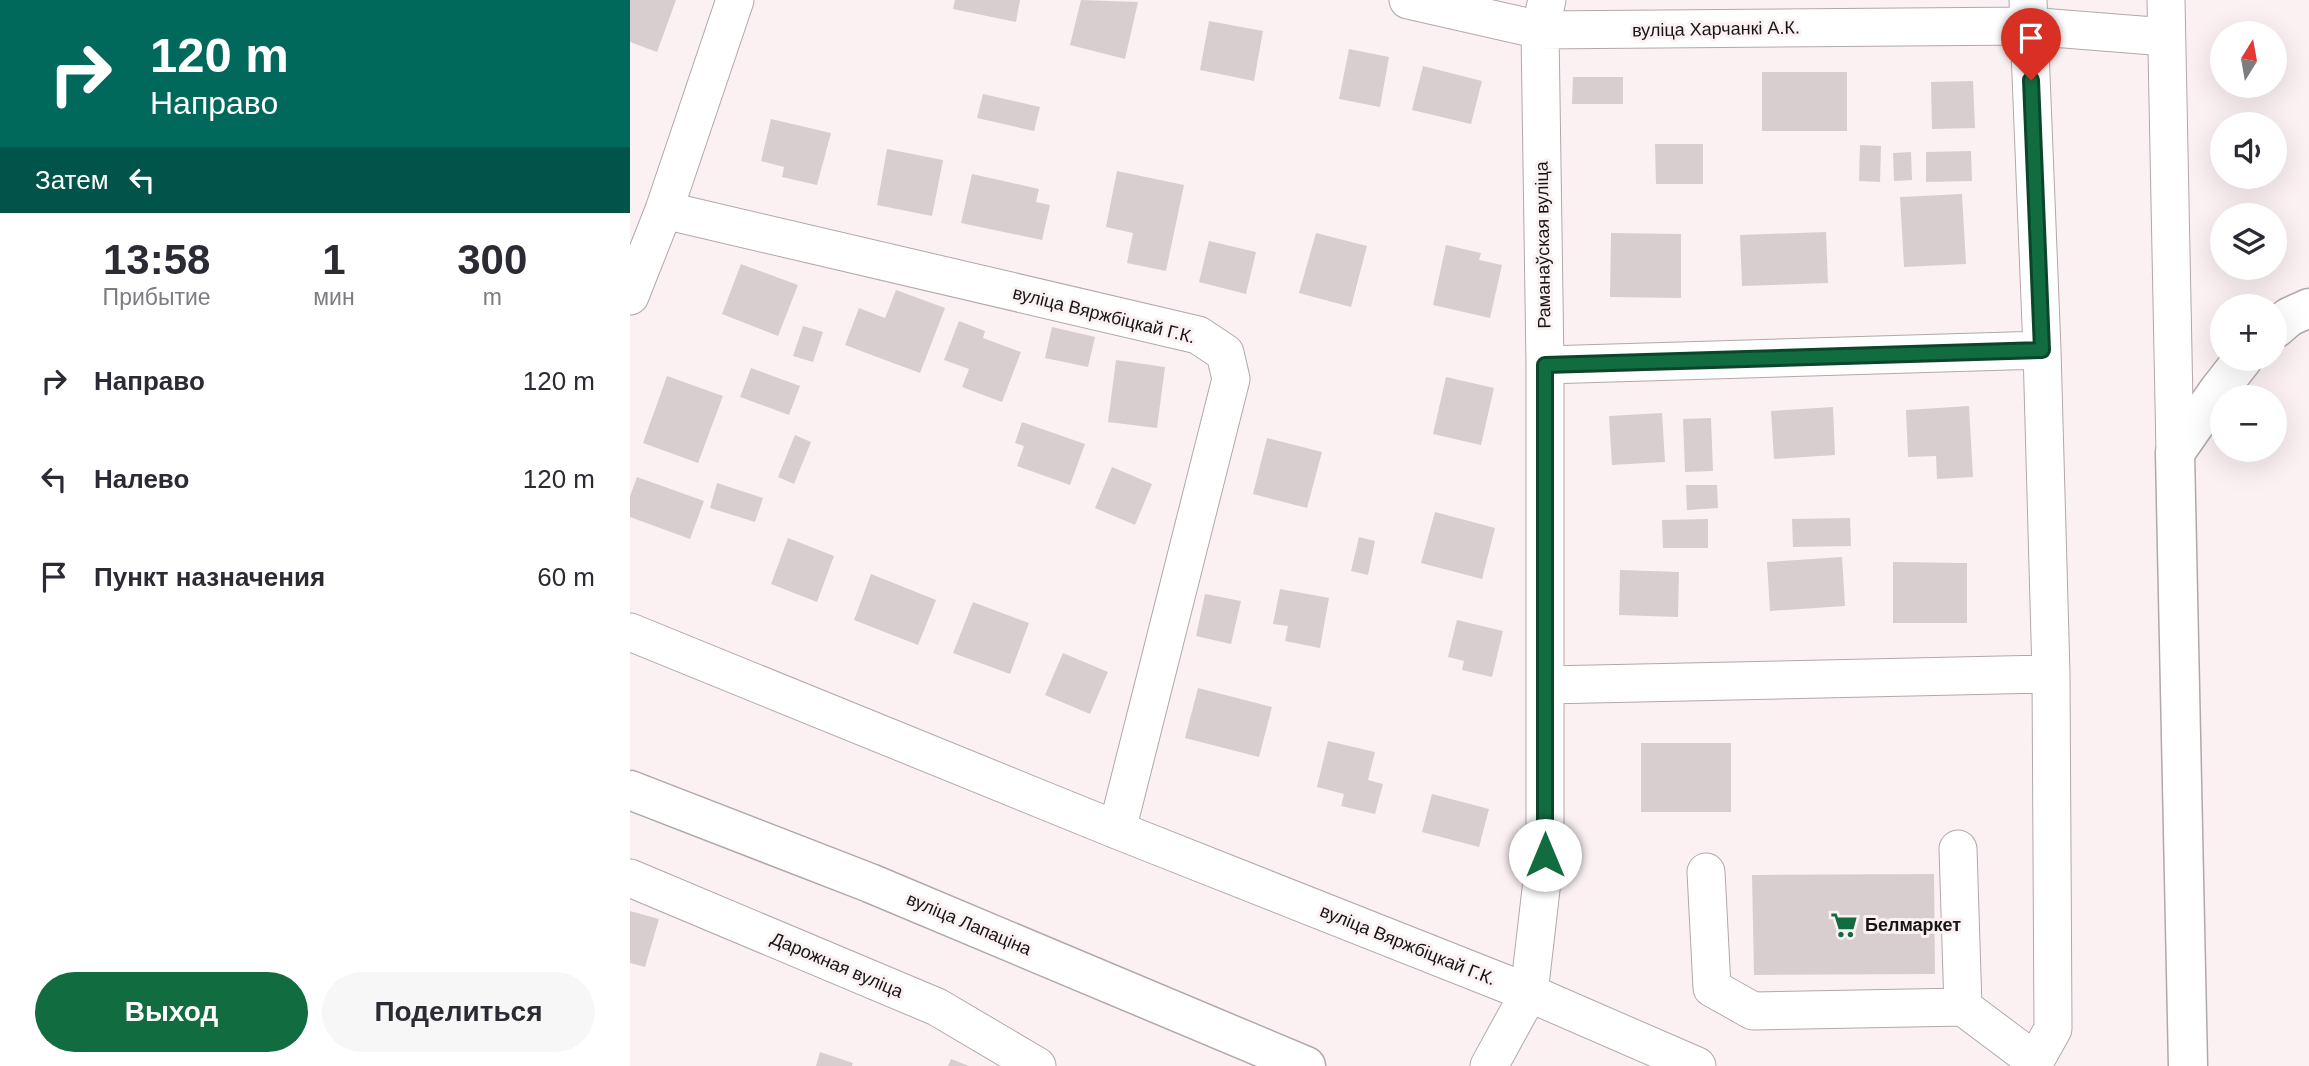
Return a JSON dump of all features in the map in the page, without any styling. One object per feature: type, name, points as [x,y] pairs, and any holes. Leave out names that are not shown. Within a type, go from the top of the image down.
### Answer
[{"type":"main road","points":[[2287,319],[2309,308]]},
{"type":"main road","points":[[2188,1066],[2175,453],[2234,371]]},
{"type":"main road","name":"вуліца Лапаціна","points":[[630,790],[870,883],[1306,1066]]},
{"type":"street","points":[[630,296],[664,209],[735,0]]},
{"type":"street","name":"вуліца Харчанкі А.К.","points":[[1408,0],[1543,15],[2028,13],[2166,37]]},
{"type":"street","points":[[2166,0],[2175,453]]},
{"type":"street","points":[[1706,872],[1712,988],[1753,1012],[1963,1007],[2032,1063],[2053,1029],[2051,674],[2042,350],[2028,13]]},
{"type":"street","name":"Раманаўская вуліца","points":[[1530,993],[1545,855],[1543,15]]},
{"type":"street","name":"вуліца Вяржбіцкай Г.К.","points":[[664,209],[1198,335],[1225,353],[1231,379],[1116,830]]},
{"type":"street","points":[[1545,365],[2042,350]]},
{"type":"street","name":"вуліца Вяржбіцкай Г.К.","points":[[630,632],[1116,830],[1530,993],[1697,1066]]},
{"type":"street","points":[[1546,685],[2051,674]]},
{"type":"street","points":[[1958,849],[1963,1007]]},
{"type":"street","name":"Дарожная вуліца","points":[[630,878],[937,1007],[1037,1066]]},
{"type":"street","points":[[1489,1066],[1530,993]]},
{"type":"building","points":[[630,0],[676,0],[657,52],[630,42]]},
{"type":"building","points":[[955,0],[1020,0],[1016,22],[953,9]]},
{"type":"building","points":[[1081,0],[1138,2],[1125,59],[1070,45]]},
{"type":"building","points":[[1209,21],[1263,31],[1254,81],[1200,70]]},
{"type":"building","points":[[1349,49],[1389,57],[1380,107],[1339,99]]},
{"type":"building","points":[[1423,66],[1482,81],[1471,124],[1412,110]]},
{"type":"building","points":[[1762,72],[1847,72],[1847,131],[1762,131]]},
{"type":"building","points":[[1573,77],[1623,77],[1623,104],[1572,104]]},
{"type":"building","points":[[1973,81],[1975,128],[1932,129],[1931,82]]},
{"type":"building","points":[[983,94],[1040,107],[1034,131],[977,118]]},
{"type":"building","points":[[771,119],[831,133],[817,185],[782,177],[784,167],[761,161]]},
{"type":"building","points":[[1655,144],[1703,144],[1703,184],[1656,184]]},
{"type":"building","points":[[1860,145],[1881,146],[1880,182],[1859,181]]},
{"type":"building","points":[[887,149],[943,160],[932,216],[877,205]]},
{"type":"building","points":[[1971,151],[1972,181],[1926,182],[1926,152]]},
{"type":"building","points":[[1911,152],[1912,180],[1894,181],[1893,153]]},
{"type":"building","points":[[1117,171],[1184,185],[1166,271],[1127,263],[1133,233],[1106,227]]},
{"type":"building","points":[[972,174],[1039,189],[1036,202],[1050,205],[1042,240],[961,223]]},
{"type":"building","points":[[1962,194],[1966,264],[1904,267],[1900,197]]},
{"type":"building","points":[[1826,232],[1828,283],[1742,286],[1740,235]]},
{"type":"building","points":[[1316,233],[1367,246],[1351,307],[1299,293]]},
{"type":"building","points":[[1611,233],[1681,234],[1681,298],[1610,297]]},
{"type":"building","points":[[1209,241],[1256,252],[1246,294],[1199,282]]},
{"type":"building","points":[[1446,245],[1481,253],[1479,260],[1502,265],[1490,318],[1433,305]]},
{"type":"building","points":[[741,264],[798,285],[778,336],[722,314]]},
{"type":"building","points":[[896,290],[945,308],[920,373],[845,345],[859,308],[885,318]]},
{"type":"building","points":[[959,321],[985,331],[983,338],[1021,352],[1002,402],[962,387],[969,369],[944,360]]},
{"type":"building","points":[[803,326],[823,332],[813,362],[793,356]]},
{"type":"building","points":[[1052,327],[1095,337],[1088,367],[1045,358]]},
{"type":"building","points":[[1116,360],[1165,367],[1157,428],[1108,422]]},
{"type":"building","points":[[751,368],[800,386],[789,415],[740,397]]},
{"type":"building","points":[[667,376],[723,396],[698,463],[643,443]]},
{"type":"building","points":[[1446,377],[1494,388],[1481,445],[1433,434]]},
{"type":"building","points":[[1969,406],[1973,477],[1937,479],[1936,456],[1908,457],[1906,410]]},
{"type":"building","points":[[1833,407],[1835,455],[1774,459],[1771,411]]},
{"type":"building","points":[[1662,413],[1665,462],[1612,465],[1609,416]]},
{"type":"building","points":[[1711,418],[1713,471],[1685,472],[1683,419]]},
{"type":"building","points":[[1022,422],[1085,444],[1070,485],[1017,466],[1024,446],[1015,443]]},
{"type":"building","points":[[795,435],[811,442],[794,484],[778,477]]},
{"type":"building","points":[[1267,438],[1322,452],[1307,508],[1253,494]]},
{"type":"building","points":[[1112,467],[1152,484],[1135,525],[1095,508]]},
{"type":"building","points":[[637,477],[704,501],[690,539],[630,517],[630,496]]},
{"type":"building","points":[[717,483],[763,498],[755,522],[710,508]]},
{"type":"building","points":[[1686,485],[1717,485],[1718,508],[1687,510]]},
{"type":"building","points":[[1435,512],[1495,528],[1482,579],[1421,563]]},
{"type":"building","points":[[1850,518],[1851,546],[1793,547],[1792,519]]},
{"type":"building","points":[[1708,519],[1708,548],[1663,548],[1662,520]]},
{"type":"building","points":[[1359,537],[1375,541],[1368,575],[1351,571]]},
{"type":"building","points":[[788,538],[834,556],[817,602],[771,584]]},
{"type":"building","points":[[1842,557],[1845,606],[1770,611],[1767,562]]},
{"type":"building","points":[[1893,562],[1967,563],[1967,623],[1893,623]]},
{"type":"building","points":[[1620,570],[1679,572],[1678,617],[1619,615]]},
{"type":"building","points":[[871,574],[936,600],[918,645],[854,620]]},
{"type":"building","points":[[1280,589],[1329,598],[1320,648],[1285,641],[1288,626],[1273,624]]},
{"type":"building","points":[[1205,594],[1241,601],[1231,644],[1196,636]]},
{"type":"building","points":[[973,602],[1029,623],[1010,674],[953,653]]},
{"type":"building","points":[[1457,620],[1503,631],[1492,677],[1462,670],[1464,661],[1448,657]]},
{"type":"building","points":[[1063,653],[1108,672],[1090,714],[1045,695]]},
{"type":"building","points":[[1198,688],[1272,707],[1259,757],[1185,738]]},
{"type":"building","points":[[1328,741],[1375,752],[1368,780],[1383,784],[1375,814],[1341,806],[1344,794],[1317,787]]},
{"type":"building","points":[[1641,743],[1731,743],[1731,812],[1641,812]]},
{"type":"building","points":[[1432,794],[1489,809],[1479,847],[1422,832]]},
{"type":"building","name":"Белмаркет","points":[[1934,874],[1935,974],[1754,975],[1752,875]]},
{"type":"building","points":[[630,911],[659,919],[645,967],[630,963]]},
{"type":"building","points":[[820,1052],[853,1063],[852,1066],[816,1066]]},
{"type":"building","points":[[951,1059],[969,1066],[948,1066]]},
{"type":"place","name":"Белмаркет","points":[[1844,925]]},
{"type":"route","points":[[1545,855],[1545,365],[2042,350],[2031,80]]}]
